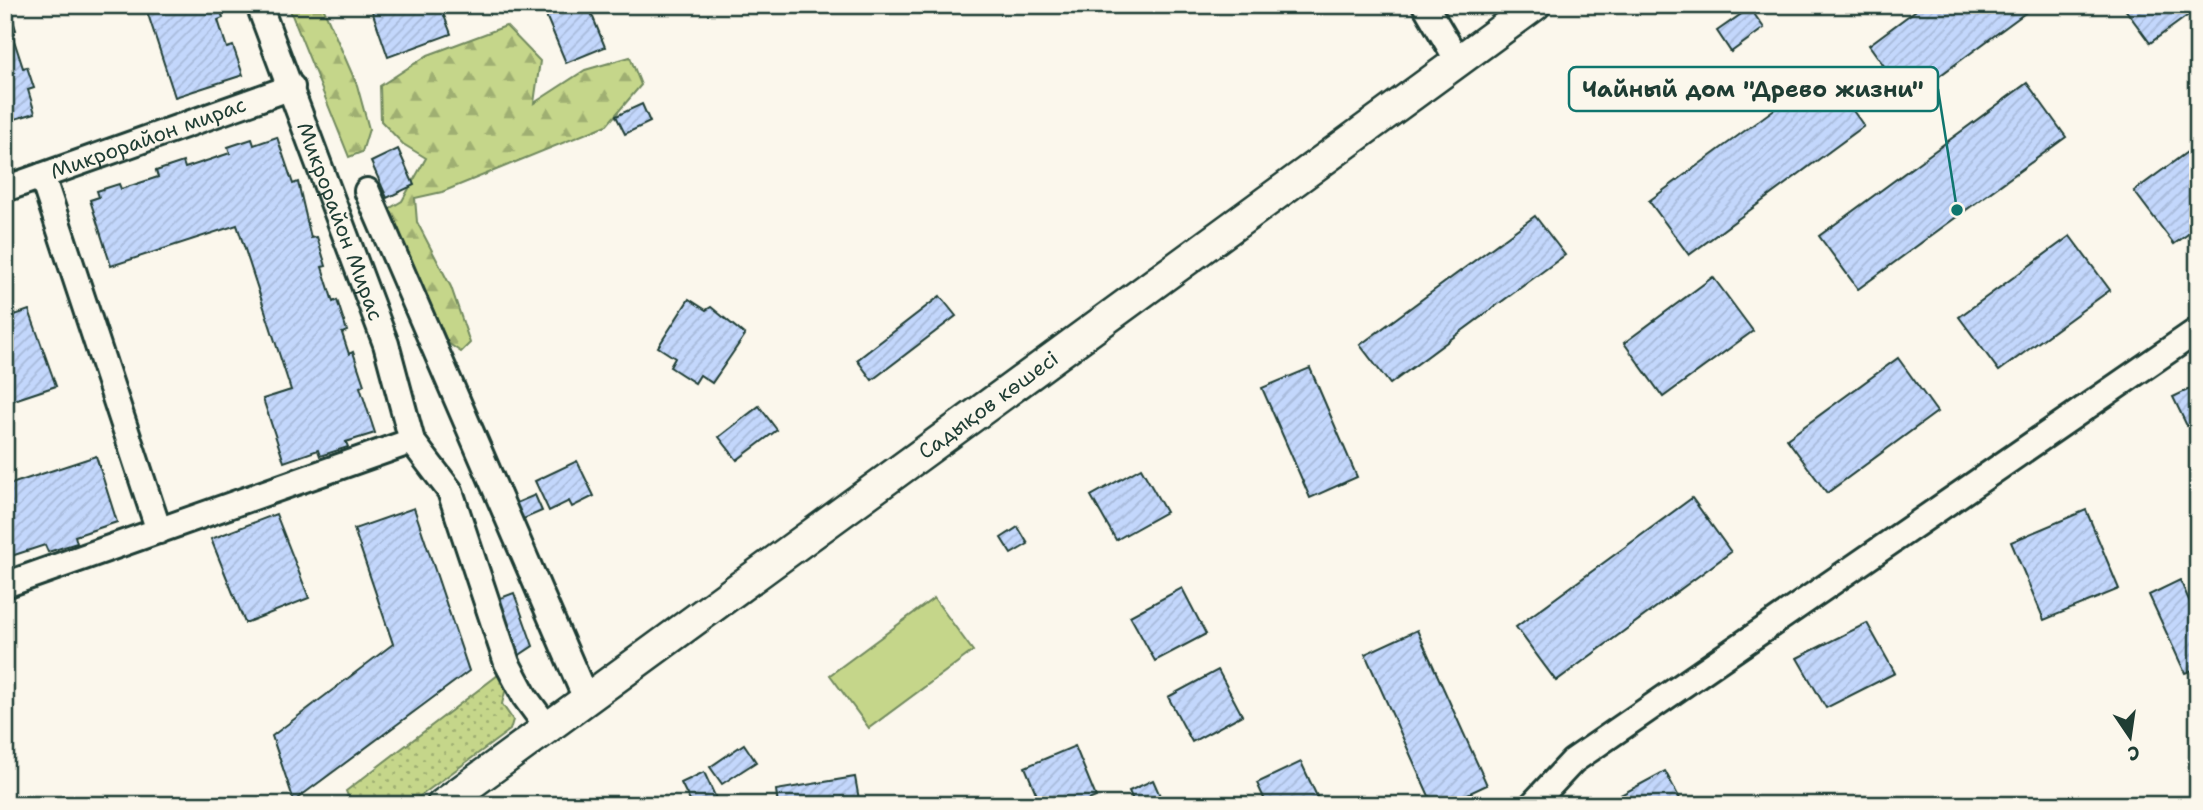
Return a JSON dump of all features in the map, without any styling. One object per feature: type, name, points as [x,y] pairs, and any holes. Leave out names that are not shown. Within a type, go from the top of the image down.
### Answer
[{"type":"street","name":"Микрорайон Мирас","points":[[259,5],[386,344],[412,441],[450,491],[507,663],[525,697],[547,727]]},
{"type":"street","points":[[1425,5],[1458,61]]},
{"type":"street","name":"Садықов көшесі","points":[[442,805],[1535,5]]},
{"type":"street","name":"Микрорайон мирас","points":[[5,189],[292,88]]},
{"type":"street","name":"Микрорайон Мирас","points":[[41,176],[159,531]]},
{"type":"street","points":[[367,191],[586,699]]},
{"type":"street","points":[[1532,805],[1573,761],[2198,330]]},
{"type":"street","points":[[5,585],[412,441]]},
{"type":"green space","points":[[288,5],[322,5],[357,85],[369,129],[362,152],[349,157]]},
{"type":"green space","points":[[506,26],[540,61],[534,103],[585,70],[630,57],[641,85],[607,125],[442,192],[415,198],[417,222],[451,287],[470,343],[461,352],[448,343],[387,210],[402,201],[426,158],[403,144],[381,121],[380,86],[428,55]]},
{"type":"green space","points":[[934,598],[973,651],[869,728],[830,675]]},
{"type":"green space","points":[[498,675],[506,688],[502,704],[513,720],[510,730],[408,805],[337,805],[348,796],[346,791]]},
{"type":"building","points":[[5,5],[8,5],[16,30],[11,31],[23,68],[27,67],[34,88],[28,90],[35,113],[5,122]]},
{"type":"building","points":[[145,5],[219,5],[223,18],[218,20],[227,48],[233,46],[243,75],[175,97]]},
{"type":"building","points":[[370,5],[440,5],[451,34],[388,57]]},
{"type":"building","points":[[588,5],[605,47],[566,63],[542,6]]},
{"type":"building","points":[[1923,5],[2036,5],[1908,99],[1869,45]]},
{"type":"building","points":[[2122,5],[2198,5],[2198,8],[2150,43]]},
{"type":"building","points":[[1750,8],[1764,28],[1731,52],[1717,31]]},
{"type":"building","points":[[1825,72],[1864,126],[1689,255],[1649,201]]},
{"type":"building","points":[[2027,83],[2066,137],[1858,289],[1819,236]]},
{"type":"building","points":[[642,104],[650,122],[625,134],[616,116]]},
{"type":"building","points":[[277,137],[293,184],[298,182],[311,238],[317,237],[326,266],[322,267],[333,302],[337,300],[347,331],[342,333],[349,354],[353,352],[364,385],[360,387],[375,433],[346,442],[348,447],[320,456],[318,450],[284,462],[263,399],[291,390],[237,225],[111,266],[90,200],[99,197],[97,191],[119,184],[121,189],[158,177],[156,171],[183,162],[185,168],[230,153],[228,147],[252,139],[254,145]]},
{"type":"building","points":[[2198,144],[2198,227],[2174,244],[2134,191]]},
{"type":"building","points":[[398,149],[414,185],[387,198],[371,162]]},
{"type":"building","points":[[1535,216],[1565,255],[1390,384],[1360,345]]},
{"type":"building","points":[[2070,236],[2110,290],[1999,371],[1959,317]]},
{"type":"building","points":[[1713,277],[1753,331],[1663,397],[1624,343]]},
{"type":"building","points":[[5,287],[15,315],[29,310],[56,386],[5,403]]},
{"type":"building","points":[[940,296],[956,316],[872,380],[857,360]]},
{"type":"building","points":[[689,299],[706,310],[711,307],[745,335],[712,383],[700,375],[695,383],[670,367],[675,358],[658,347]]},
{"type":"building","points":[[1898,358],[1937,412],[1827,493],[1787,439]]},
{"type":"building","points":[[1310,368],[1357,477],[1310,498],[1262,388]]},
{"type":"building","points":[[2198,385],[2198,421],[2187,426],[2173,397]]},
{"type":"building","points":[[759,406],[777,430],[737,460],[719,437]]},
{"type":"building","points":[[96,456],[117,522],[75,536],[77,543],[48,552],[45,545],[5,558],[5,486]]},
{"type":"building","points":[[577,461],[594,496],[572,507],[569,501],[549,511],[535,481]]},
{"type":"building","points":[[1141,468],[1166,512],[1116,540],[1091,496]]},
{"type":"building","points":[[535,495],[542,511],[521,520],[514,504]]},
{"type":"building","points":[[1692,498],[1731,552],[1556,681],[1516,627]]},
{"type":"building","points":[[414,508],[469,671],[294,801],[272,736],[393,644],[354,529]]},
{"type":"building","points":[[2086,510],[2119,589],[2044,620],[2011,542]]},
{"type":"building","points":[[276,514],[309,598],[245,623],[211,539]]},
{"type":"building","points":[[1018,527],[1028,544],[1011,554],[1001,538]]},
{"type":"building","points":[[2180,580],[2193,609],[2198,606],[2198,668],[2185,673],[2149,595]]},
{"type":"building","points":[[1182,588],[1206,634],[1155,661],[1130,616]]},
{"type":"building","points":[[514,593],[533,646],[515,658],[495,600]]},
{"type":"building","points":[[1867,623],[1895,673],[1826,708],[1797,658]]},
{"type":"building","points":[[1417,630],[1487,785],[1444,805],[1433,805],[1365,654]]},
{"type":"building","points":[[1218,670],[1242,715],[1192,742],[1168,697]]},
{"type":"building","points":[[744,744],[756,762],[722,784],[710,767]]},
{"type":"building","points":[[1075,746],[1096,797],[1076,805],[1041,805],[1025,767]]},
{"type":"building","points":[[1301,762],[1321,805],[1267,805],[1257,783]]},
{"type":"building","points":[[1665,771],[1680,799],[1670,805],[1621,805],[1617,797]]},
{"type":"building","points":[[704,772],[719,805],[692,805],[681,783]]},
{"type":"building","points":[[855,777],[860,805],[778,805],[776,790]]},
{"type":"building","points":[[1153,780],[1164,805],[1135,805],[1129,791]]},
{"type":"place","name":"Чайный дом \"Древо жизни\"","points":[[1957,210]]}]
